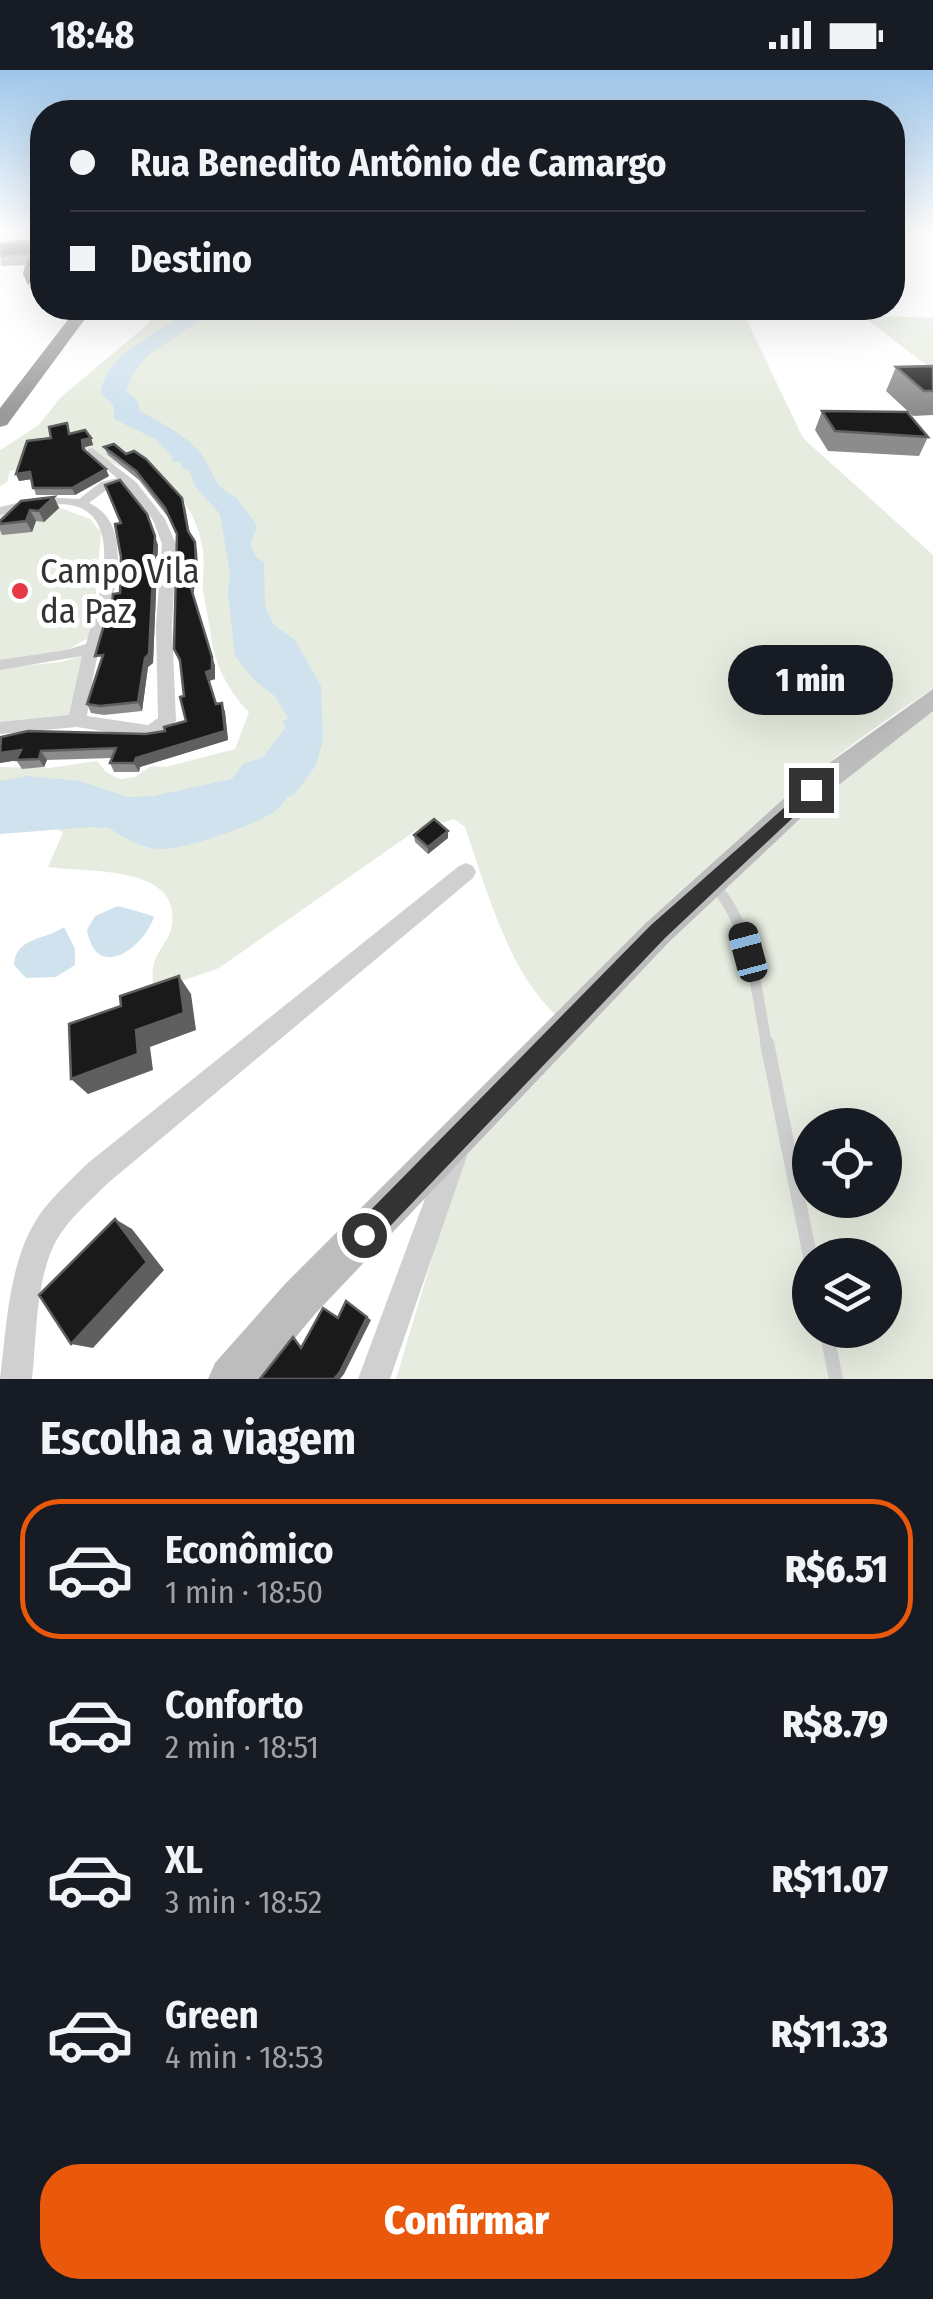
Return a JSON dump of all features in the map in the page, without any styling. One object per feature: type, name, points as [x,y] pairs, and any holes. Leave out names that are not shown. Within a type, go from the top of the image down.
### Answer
[{"type":"highway","points":[[0,421],[76,320]]},
{"type":"street","points":[[0,728],[77,721],[151,732],[168,722],[164,626],[169,544],[159,519],[126,480],[92,451]]},
{"type":"street","points":[[0,511],[30,504],[80,503],[106,485],[126,480]]},
{"type":"street","points":[[77,721],[92,648],[104,616],[114,556],[112,534],[105,521],[80,503]]},
{"type":"street","points":[[0,665],[92,648]]},
{"type":"street","points":[[231,1379],[300,1300],[570,1020],[710,882],[811,790],[933,698]]},
{"type":"street","points":[[16,1379],[32,1272],[43,1237],[62,1210],[98,1173],[466,872]]},
{"type":"street","points":[[374,1379],[462,1135]]},
{"type":"lane","points":[[710,882],[732,905],[744,936],[806,1238]]},
{"type":"lane","points":[[830,1348],[836,1379]]},
{"type":"shaded area","points":[[933,318],[933,370],[868,320]]},
{"type":"shaded area","points":[[151,320],[747,320],[803,438],[933,555],[933,689],[783,800],[556,1015],[524,976],[490,902],[465,827],[454,819],[415,831],[219,968],[153,991],[154,964],[172,925],[171,905],[162,891],[128,875],[48,867],[63,832],[0,799],[0,767],[49,768],[97,761],[106,772],[120,779],[135,777],[151,766],[166,767],[235,749],[249,712],[231,690],[214,653],[203,591],[201,542],[188,508],[173,489],[97,456],[10,471],[7,482],[0,486],[0,450],[39,425],[60,398]]},
{"type":"shaded area","points":[[58,507],[90,519],[101,532],[88,638],[67,650],[0,662],[0,514]]},
{"type":"shaded area","points":[[84,655],[71,717],[0,725],[0,668],[61,662]]},
{"type":"shaded area","points":[[933,706],[933,1379],[396,1379],[467,1141],[710,896],[820,793]]},
{"type":"water","points":[[180,320],[193,320],[144,349],[128,374],[126,391],[138,402],[140,411],[195,447],[218,484],[236,497],[257,527],[250,544],[257,558],[264,562],[265,607],[274,625],[295,640],[321,686],[323,740],[316,765],[294,795],[211,816],[185,828],[155,831],[91,827],[0,834],[0,781],[28,776],[80,781],[128,797],[153,796],[232,779],[243,764],[263,757],[286,727],[282,722],[288,718],[275,696],[255,681],[235,656],[228,593],[230,573],[220,514],[194,485],[190,471],[181,467],[182,462],[171,461],[173,457],[155,439],[114,419],[114,406],[101,394],[114,364],[141,342]]},
{"type":"water","points":[[118,906],[154,917],[130,949],[109,957],[92,946],[87,930],[95,916]]},
{"type":"water","points":[[64,927],[75,949],[75,965],[56,977],[26,978],[14,965],[20,949]]},
{"type":"building","points":[[933,366],[933,391],[924,391],[896,367]]},
{"type":"building","points":[[822,411],[907,412],[928,437],[835,431]]},
{"type":"building","points":[[67,423],[69,434],[85,430],[91,438],[82,440],[83,449],[106,469],[72,488],[33,488],[30,472],[16,474],[27,441],[51,438],[49,427]]},
{"type":"building","points":[[114,444],[126,454],[134,451],[146,459],[182,498],[188,531],[195,542],[196,563],[190,585],[212,657],[212,670],[206,672],[216,704],[222,703],[225,731],[136,758],[134,763],[110,763],[116,748],[41,751],[39,759],[16,760],[21,750],[0,753],[1,737],[28,731],[146,734],[165,731],[164,727],[186,721],[180,697],[184,696],[180,660],[174,649],[177,534],[165,508],[136,471],[104,447]]},
{"type":"building","points":[[120,480],[147,514],[155,536],[149,654],[145,658],[138,702],[100,706],[87,704],[103,655],[95,656],[105,621],[110,620],[113,594],[120,593],[121,557],[115,524],[121,523],[105,485]]},
{"type":"building","points":[[54,497],[39,511],[30,510],[26,521],[0,524],[21,501]]},
{"type":"building","points":[[434,819],[448,831],[428,847],[414,835]]},
{"type":"building","points":[[179,976],[184,1013],[136,1030],[138,1054],[71,1079],[69,1024],[121,1006],[120,996]]},
{"type":"building","points":[[115,1219],[147,1262],[71,1344],[39,1295]]},
{"type":"building","points":[[346,1301],[367,1317],[334,1379],[260,1379],[293,1337],[301,1348],[323,1308],[338,1318]]},
{"type":"waterway","points":[[116,392],[121,376],[140,351],[188,320]]},
{"type":"waterway","points":[[113,809],[156,831],[177,829],[255,802],[278,780]]},
{"type":"place","name":"Campo Vila da Paz","points":[[20,591]]},
{"type":"route","points":[[364,1235],[658,932],[811,790]]}]
